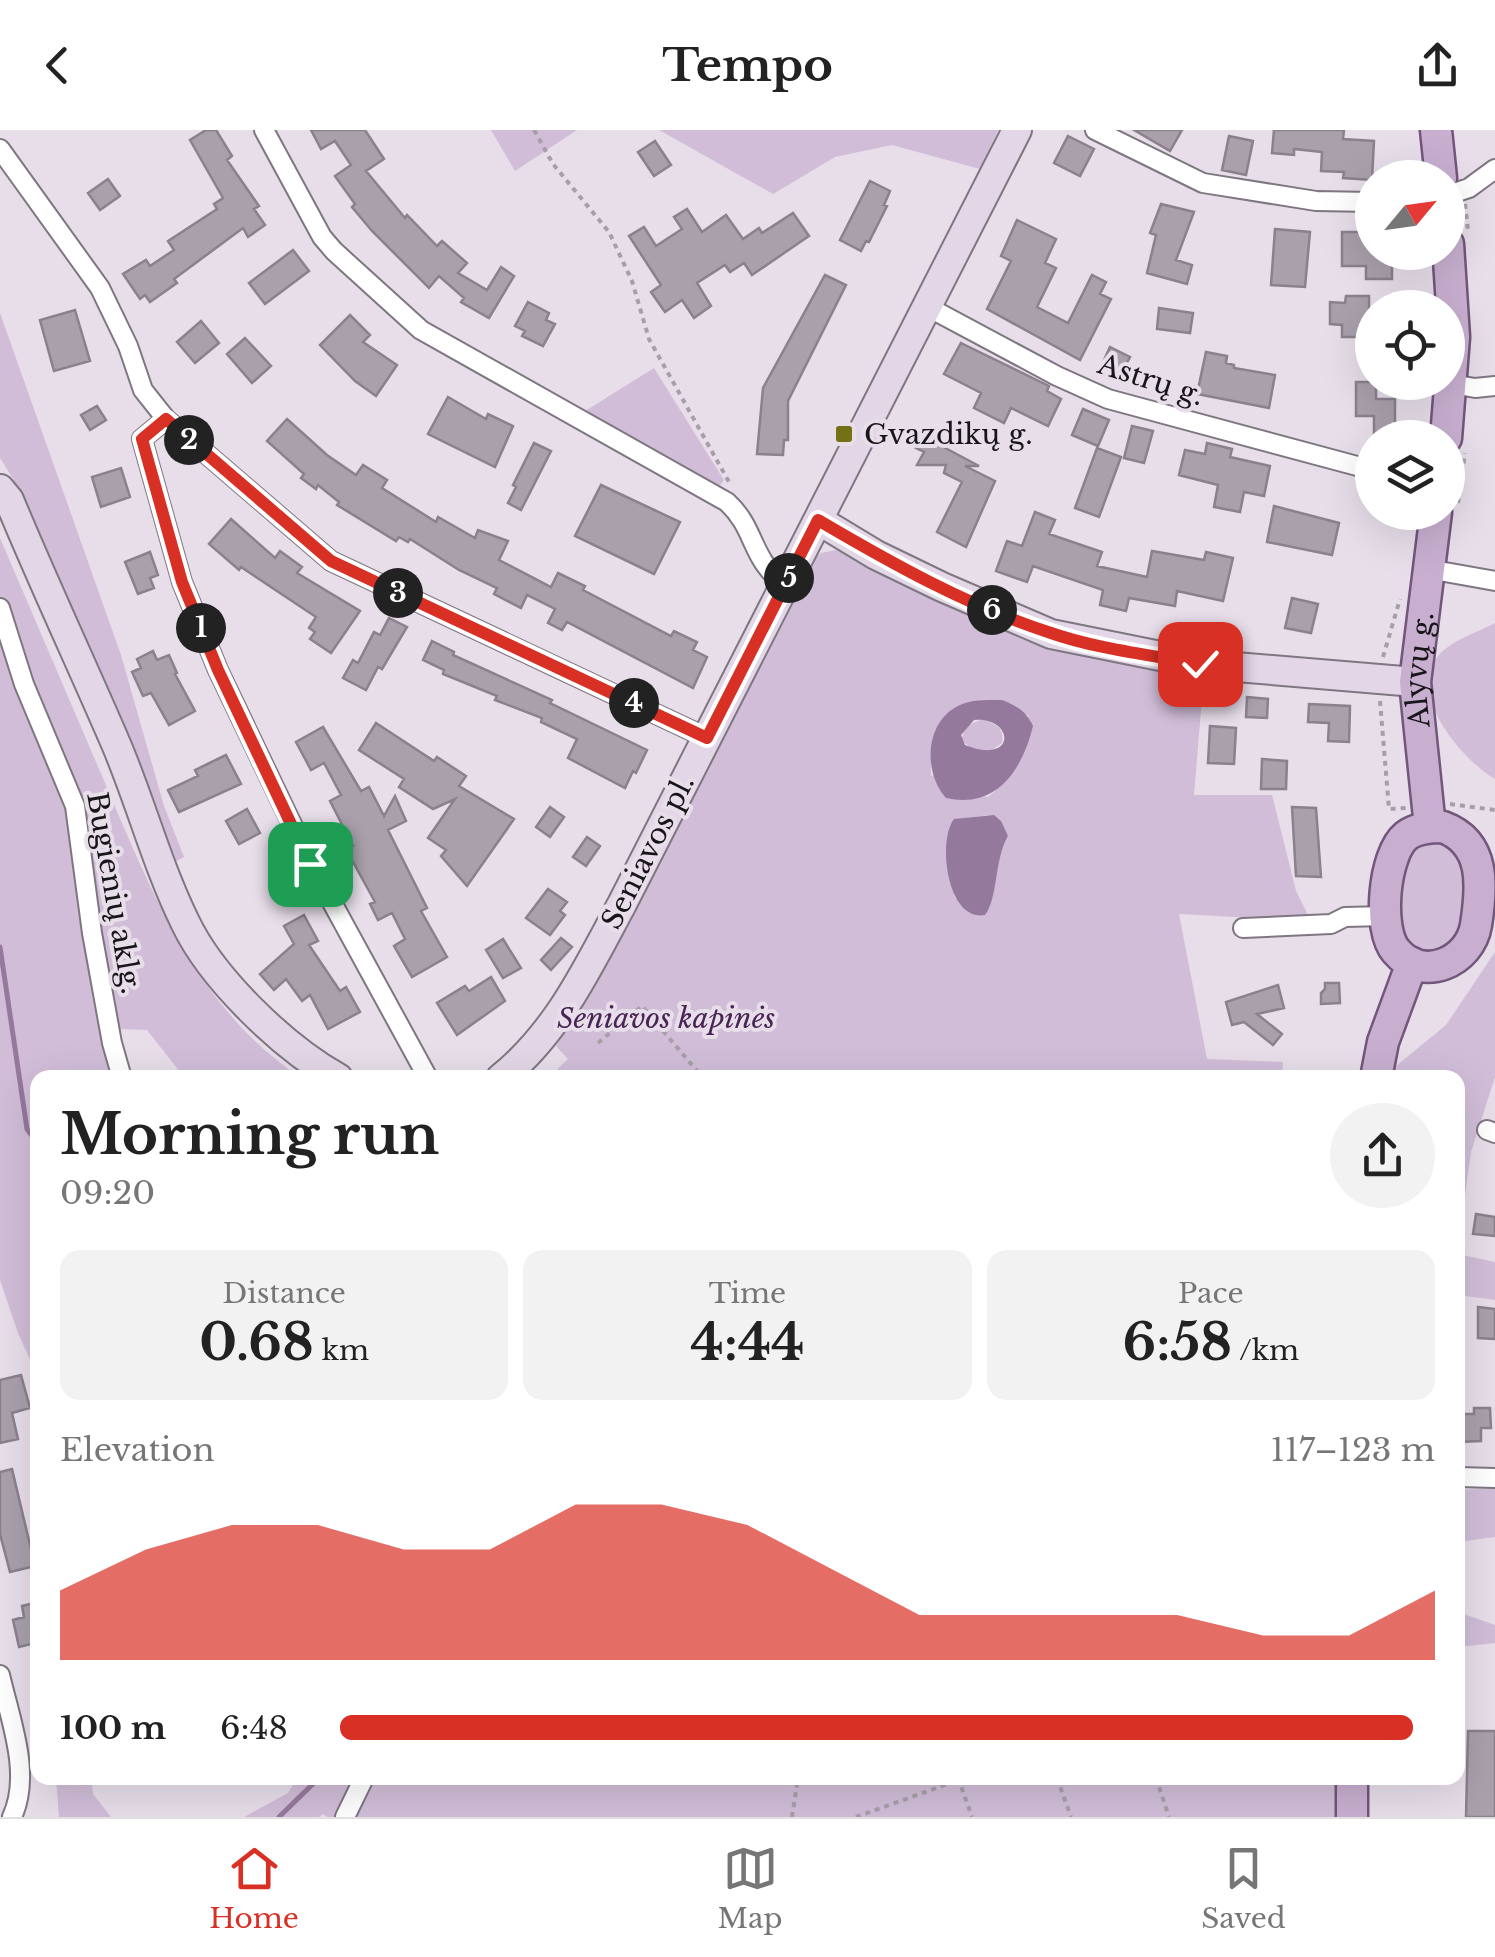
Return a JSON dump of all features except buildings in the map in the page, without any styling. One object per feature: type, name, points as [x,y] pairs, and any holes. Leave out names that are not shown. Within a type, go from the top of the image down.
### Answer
[{"type":"main road","name":"Seniavos pl.","points":[[510,1070],[533,1050],[572,996],[1017,130]]},
{"type":"main road","points":[[1436,130],[1439,160]]},
{"type":"main road","points":[[0,489],[116,744],[185,924],[224,980],[301,1054],[326,1070]]},
{"type":"main road","points":[[818,520],[876,555],[1051,634],[1200,664],[1415,682]]},
{"type":"main road","name":"Alyvų g.","points":[[1430,827],[1415,682],[1433,530]]},
{"type":"main road","points":[[1430,827],[1452,830],[1486,854],[1472,941],[1456,959],[1435,968],[1412,963],[1396,952],[1388,938],[1385,916],[1389,866],[1394,850],[1406,835],[1430,827]]},
{"type":"main road","points":[[1378,1070],[1412,963]]},
{"type":"main road","points":[[1352,1785],[1352,1817]]},
{"type":"street","points":[[264,130],[322,237],[421,330],[728,502],[746,525],[761,562],[785,584]]},
{"type":"street","points":[[1094,130],[1204,184],[1316,200],[1355,201]]},
{"type":"street","points":[[0,149],[100,288],[128,346],[143,390],[166,419],[331,561],[707,738]]},
{"type":"street","points":[[1465,189],[1495,168]]},
{"type":"street","name":"Astrų g.","points":[[926,306],[1052,374],[1108,399],[1355,465]]},
{"type":"street","points":[[1465,386],[1495,386]]},
{"type":"street","points":[[166,419],[142,439],[182,582],[218,670],[310,864],[424,1070]]},
{"type":"street","points":[[1428,569],[1495,580]]},
{"type":"street","name":"Bugienių aklg.","points":[[0,608],[24,684],[75,806],[92,932],[120,1070]]},
{"type":"street","points":[[1244,928],[1331,924],[1344,916],[1385,916]]},
{"type":"street","points":[[1465,1477],[1495,1478]]},
{"type":"street","points":[[0,1674],[20,1769],[19,1802],[12,1817]]},
{"type":"street","points":[[346,1817],[361,1785]]},
{"type":"path","points":[[534,130],[554,164],[610,232],[632,281],[649,339],[729,479],[728,502]]},
{"type":"path","points":[[598,1043],[642,1006],[696,1070]]},
{"type":"path","points":[[792,1817],[797,1785]]},
{"type":"path","points":[[856,1817],[940,1785]]},
{"type":"path","points":[[962,1785],[972,1817]]},
{"type":"path","points":[[1060,1785],[1071,1817]]},
{"type":"path","points":[[1158,1785],[1169,1817]]},
{"type":"path","points":[[869,1810],[872,1817]]},
{"type":"green space","points":[[491,130],[577,130],[515,171]]},
{"type":"green space","points":[[659,130],[998,130],[980,169],[892,145],[835,157],[773,194]]},
{"type":"green space","points":[[0,313],[121,655],[164,806],[184,857],[175,862],[22,493],[0,458]]},
{"type":"green space","points":[[654,368],[724,480],[719,487],[582,413]]},
{"type":"green space","points":[[0,538],[136,855],[178,939],[230,1015],[291,1070],[178,1070],[147,1030],[120,1029],[107,1043],[114,1070],[30,1070],[30,1360],[0,1280]]},
{"type":"green space","name":"Seniavos kapinės","points":[[821,553],[849,553],[889,578],[1014,630],[1204,675],[1194,795],[1272,795],[1296,891],[1311,921],[1179,914],[1207,1059],[1283,1062],[1282,1070],[556,1070],[568,1059],[556,1046],[605,963],[808,563]],"holes":[[[946,715],[1028,715],[1024,751],[1006,780],[988,797],[931,775],[934,744]],[[988,815],[1008,836],[996,863],[990,908],[955,898],[946,848],[954,820]]]},
{"type":"green space","points":[[1495,623],[1495,779],[1454,741],[1433,706],[1429,688],[1431,671],[1444,650]]},
{"type":"green space","points":[[983,719],[1002,733],[1002,743],[989,752],[961,740],[966,726]]},
{"type":"green space","points":[[1442,838],[1470,869],[1458,942],[1429,957],[1399,937],[1400,867],[1415,844]]},
{"type":"green space","points":[[1495,952],[1495,1077],[1471,1152],[1465,1195],[1465,1070],[1391,1070],[1446,1025]]},
{"type":"green space","points":[[1465,1256],[1495,1262],[1495,1300],[1465,1296]]},
{"type":"green space","points":[[1495,1488],[1495,1537],[1465,1541],[1465,1490]]},
{"type":"green space","points":[[1465,1614],[1495,1625],[1495,1643],[1465,1646]]},
{"type":"green space","points":[[57,1785],[92,1785],[93,1794],[111,1817],[59,1817]]},
{"type":"green space","points":[[293,1785],[1340,1785],[1339,1817],[244,1817],[288,1793]]},
{"type":"shaded area","points":[[1002,700],[1020,710],[1033,726],[1022,758],[993,792],[964,800],[946,798],[931,763],[938,725],[961,704]],"holes":[[[974,720],[987,721],[1003,732],[1002,745],[982,750],[965,745],[961,735]]]},
{"type":"shaded area","points":[[994,815],[1008,836],[989,908],[985,915],[972,914],[954,894],[949,878],[949,830],[954,819]]},
{"type":"waterway","points":[[0,947],[30,1133]]},
{"type":"waterway","points":[[279,1817],[312,1785]]},
{"type":"place","name":"Gvazdikų g.","points":[[844,434]]},
{"type":"route","points":[[310,864],[218,670],[182,582],[142,439],[166,419],[331,561],[707,738],[818,520],[876,555],[1051,634],[1200,664]]}]
